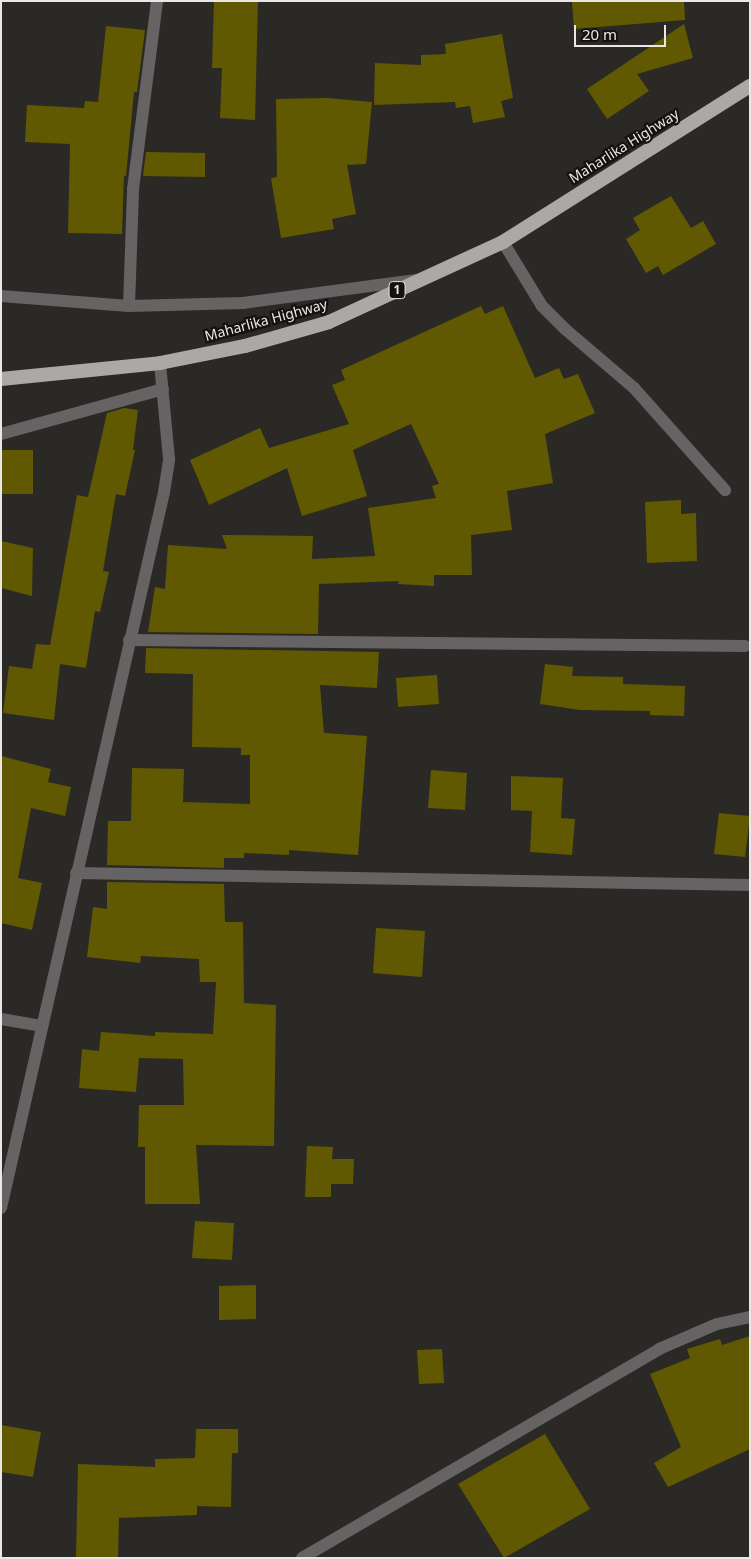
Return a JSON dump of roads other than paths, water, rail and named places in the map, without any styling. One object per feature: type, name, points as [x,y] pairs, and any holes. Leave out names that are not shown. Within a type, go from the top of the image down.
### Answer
[{"type":"highway","name":"Maharlika Highway","points":[[1,380],[160,364],[246,346],[329,322],[503,242],[750,86]]},
{"type":"street","points":[[129,306],[133,189],[157,1]]},
{"type":"street","points":[[503,242],[542,306],[565,329],[634,388],[725,490]]},
{"type":"street","points":[[1,296],[129,306],[242,303],[421,279]]},
{"type":"street","points":[[1,1208],[165,484],[169,459],[160,364]]},
{"type":"street","points":[[1,434],[21,431],[81,410],[163,389]]},
{"type":"street","points":[[129,640],[745,646]]},
{"type":"street","points":[[76,873],[750,886]]},
{"type":"street","points":[[1,1019],[42,1026]]},
{"type":"street","points":[[302,1558],[659,1349],[717,1324],[750,1317]]}]
